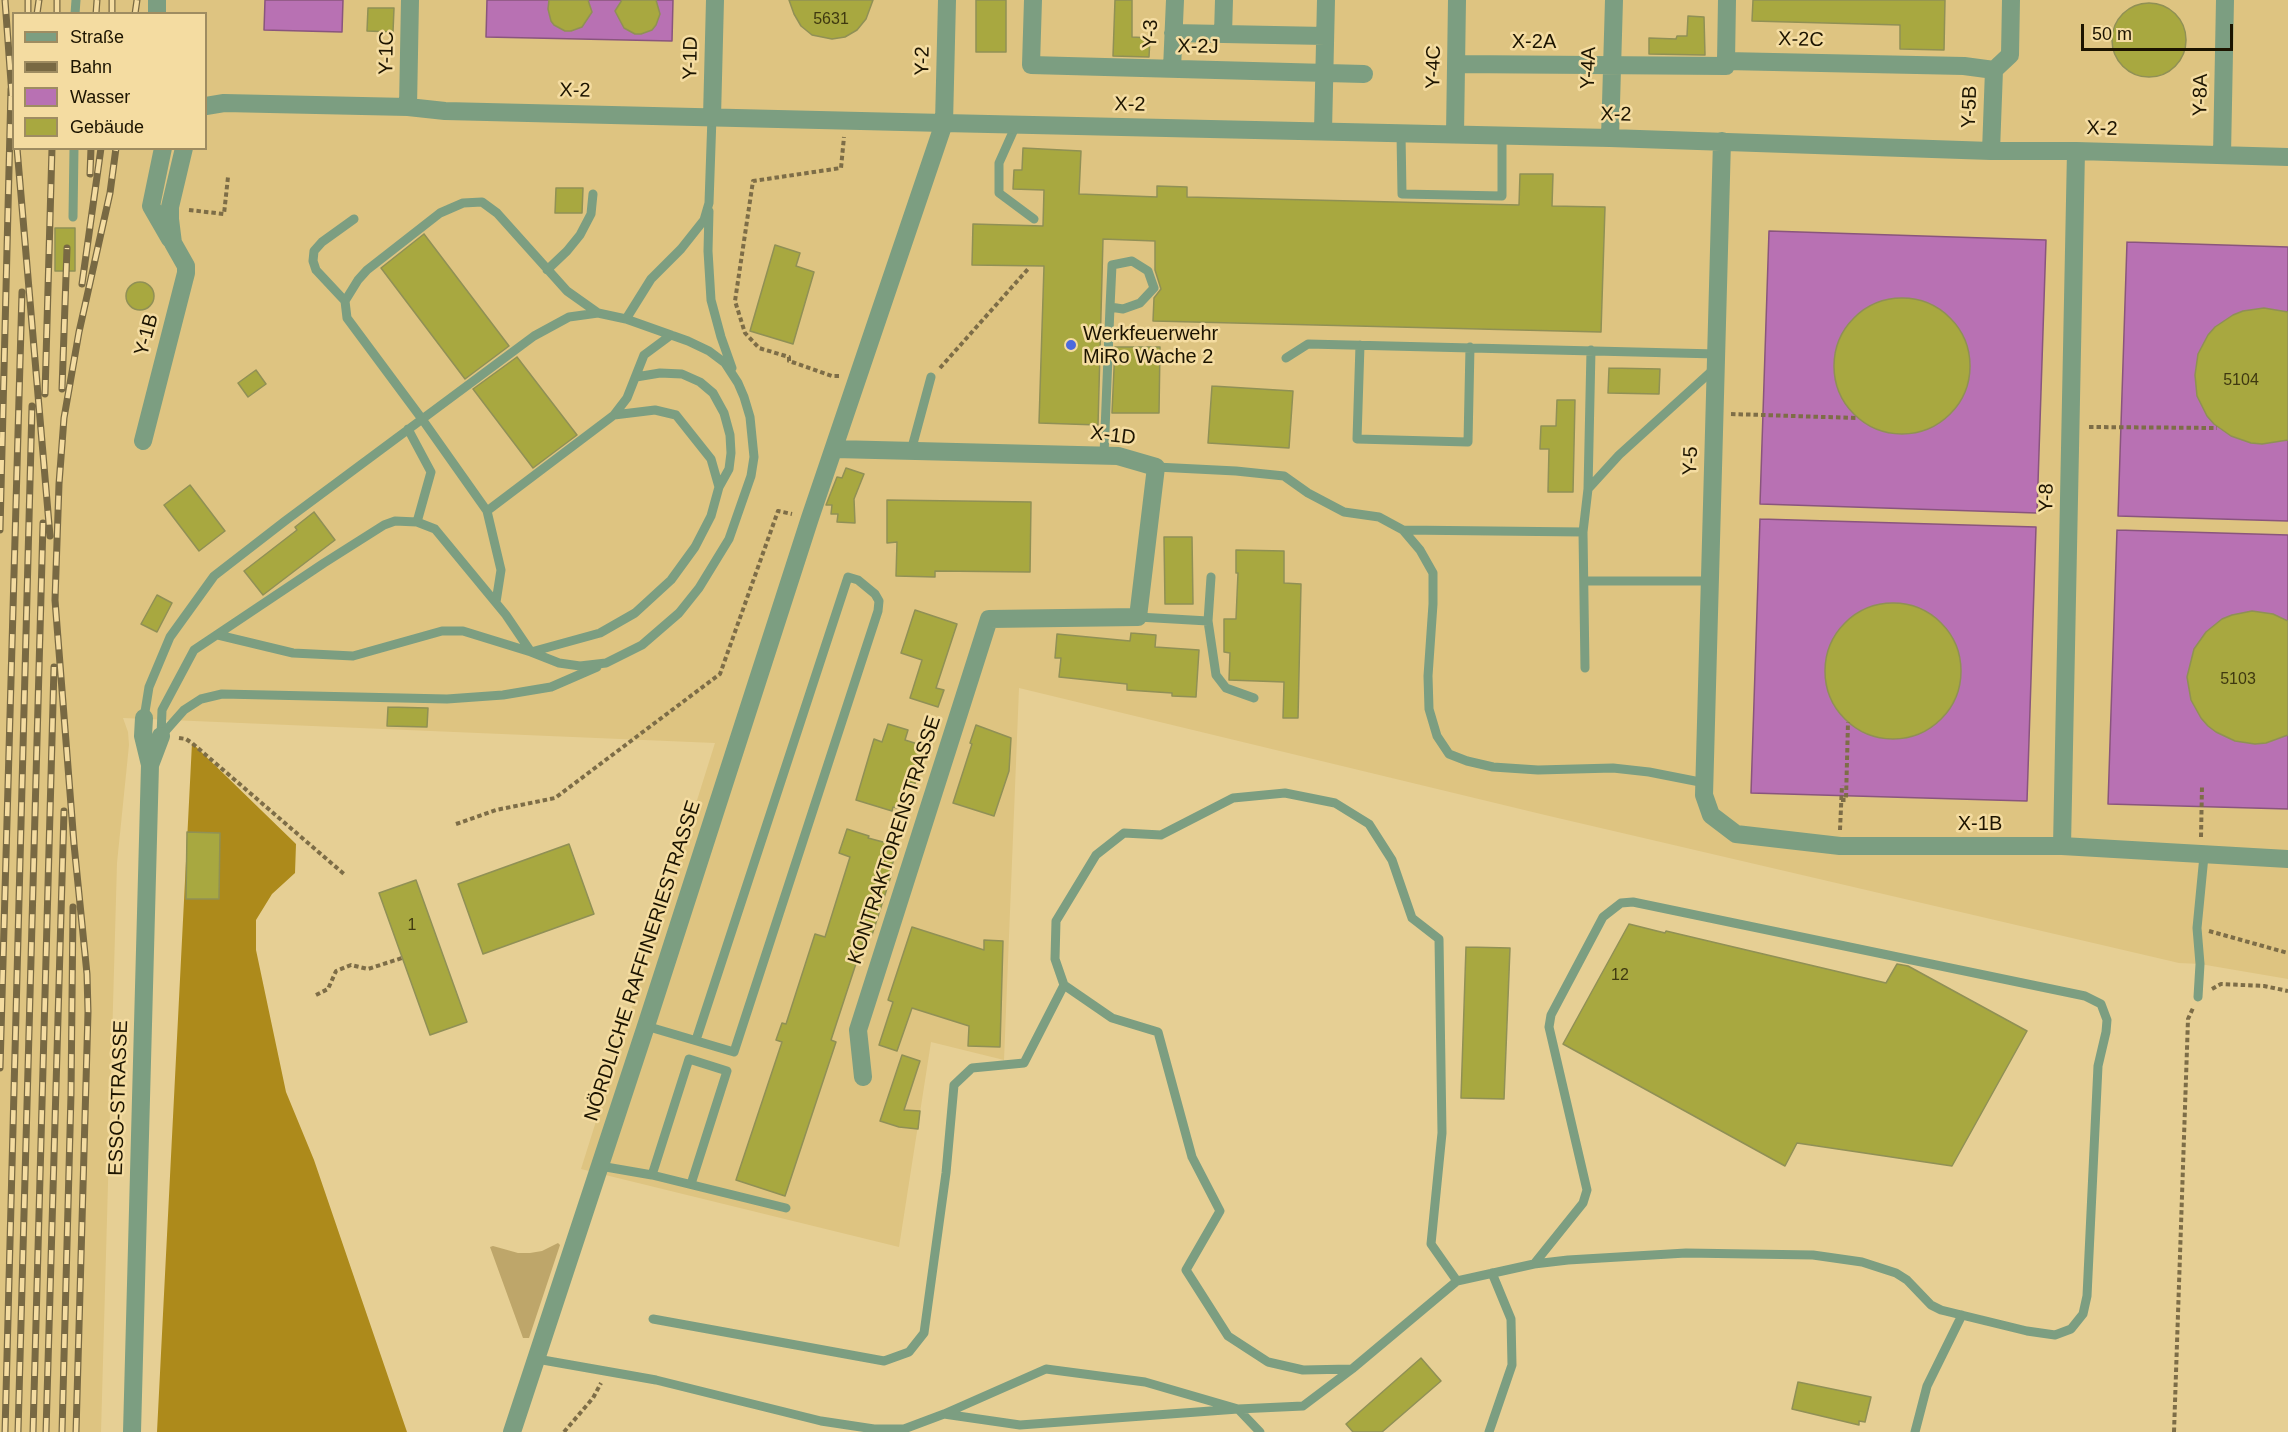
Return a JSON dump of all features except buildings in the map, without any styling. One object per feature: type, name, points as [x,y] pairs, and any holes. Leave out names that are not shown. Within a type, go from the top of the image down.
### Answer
[{"type":"street","name":"Y-1C","points":[[408,107],[410,0]]},
{"type":"street","name":"Y-1D","points":[[712,117],[714,0]]},
{"type":"street","name":"Y-2","points":[[944,123],[947,0]]},
{"type":"street","name":"X-2J","points":[[1033,0],[1031,65],[1364,74]]},
{"type":"street","name":"Y-3","points":[[1172,69],[1174,0]]},
{"type":"street","points":[[1223,34],[1224,0]]},
{"type":"street","points":[[1323,131],[1326,0]]},
{"type":"street","name":"Y-4C","points":[[1455,134],[1457,0]]},
{"type":"street","name":"Y-4A","points":[[1610,138],[1614,0]]},
{"type":"street","points":[[1726,61],[1727,0]]},
{"type":"street","name":"Y-5B","points":[[1991,151],[1994,70],[2010,55],[2011,0]]},
{"type":"street","name":"Y-8A","points":[[2222,155],[2224,0]]},
{"type":"street","points":[[1173,33],[1325,36]]},
{"type":"street","name":"X-2C","points":[[1612,65],[1726,66],[1726,61],[1964,66],[1994,70]]},
{"type":"street","name":"X-2A","points":[[1456,64],[1612,65]]},
{"type":"street","name":"X-2","points":[[207,107],[224,103],[408,107],[445,111],[1502,135],[1991,151],[2288,157]]},
{"type":"street","points":[[813,511],[944,123]]},
{"type":"street","name":"Y-5","points":[[1705,783],[1722,141]]},
{"type":"street","name":"Y-1B","points":[[143,441],[186,273],[186,266],[151,206],[163,150]]},
{"type":"street","name":"Y-1B","points":[[173,243],[170,207],[184,150]]},
{"type":"street","name":"Y-8","points":[[2062,846],[2076,151]]},
{"type":"street","name":"X-1D","points":[[835,449],[1104,455],[1118,456],[1156,467],[1138,617]]},
{"type":"street","name":"NÖRDLICHE RAFFINERIESTRASSE","points":[[512,1432],[813,511]]},
{"type":"street","name":"KONTRAKTORENSTRASSE","points":[[863,1077],[858,1030],[989,619],[1138,617]]},
{"type":"street","name":"ESSO-STRASSE","points":[[132,1432],[150,765],[142,736],[144,718]]},
{"type":"street","name":"ESSO-STRASSE","points":[[150,765],[160,736]]},
{"type":"street","name":"X-1B","points":[[1705,783],[1704,795],[1711,815],[1736,834],[1840,846],[2062,846],[2202,856],[2288,859]]},
{"type":"lane","points":[[160,736],[184,710],[201,699],[222,694],[458,698],[504,695],[551,687],[642,645],[678,613],[699,588],[729,539],[751,476],[754,457],[750,417],[721,337],[711,300],[708,251],[712,117]]},
{"type":"lane","points":[[1016,125],[999,163],[999,193],[1034,219]]},
{"type":"lane","points":[[1401,133],[1402,194],[1502,196],[1502,135]]},
{"type":"lane","points":[[73,217],[74,150]]},
{"type":"lane","points":[[547,270],[580,235],[591,214],[593,194]]},
{"type":"lane","points":[[345,301],[367,270],[440,213],[463,203],[482,202],[497,213],[567,291],[598,313]]},
{"type":"lane","points":[[626,319],[651,279],[681,249],[704,220],[709,203]]},
{"type":"lane","points":[[354,219],[321,242],[314,251],[313,261],[316,270],[345,301],[347,318],[487,511],[501,570],[496,602]]},
{"type":"lane","points":[[1104,455],[1110,307],[1112,265],[1132,261],[1148,271],[1154,288],[1140,303],[1123,309],[1110,307]]},
{"type":"lane","points":[[144,718],[149,687],[170,637],[214,576],[534,336],[569,317],[598,313],[626,319],[709,351],[725,363],[738,383]]},
{"type":"lane","points":[[487,511],[614,415],[627,398],[644,355],[671,335]]},
{"type":"lane","points":[[1286,358],[1308,344],[1592,350],[1716,360]]},
{"type":"lane","points":[[1360,345],[1357,439],[1468,442],[1470,347]]},
{"type":"lane","points":[[1585,668],[1583,532],[1588,489],[1592,350]]},
{"type":"lane","points":[[1588,489],[1619,454],[1716,360]]},
{"type":"lane","points":[[531,652],[600,633],[635,613],[671,580],[694,547],[711,516],[719,487],[729,469],[730,435],[724,413],[713,393],[700,382],[682,374],[660,373],[636,377]]},
{"type":"lane","points":[[911,451],[931,377]]},
{"type":"lane","points":[[614,415],[655,410],[676,415],[711,459],[719,487]]},
{"type":"lane","points":[[408,429],[431,472],[417,522]]},
{"type":"lane","points":[[1156,467],[1284,476],[1344,513],[1379,517],[1403,530],[1420,550],[1433,573],[1428,676],[1430,709],[1437,736],[1449,754],[1467,762],[1493,767],[1538,770],[1613,768],[1649,772],[1705,783]]},
{"type":"lane","points":[[160,736],[162,710],[194,650],[384,525],[395,521],[417,522],[435,529],[496,602],[531,652]]},
{"type":"lane","points":[[1403,530],[1583,532]]},
{"type":"lane","points":[[646,1026],[734,1052],[878,611],[879,601],[875,594],[858,580],[848,577],[696,1040]]},
{"type":"lane","points":[[1211,577],[1208,621],[1216,675],[1226,688],[1254,698]]},
{"type":"lane","points":[[1584,580],[1710,581]]},
{"type":"lane","points":[[1138,617],[1208,621]]},
{"type":"lane","points":[[218,635],[292,653],[352,656],[452,630],[480,634],[559,663],[580,666],[606,663]]},
{"type":"lane","points":[[1352,1369],[1304,1370],[1269,1362],[1228,1336],[1186,1270],[1220,1211],[1192,1157],[1158,1032],[1112,1018],[1064,985],[1055,959],[1056,921],[1096,855],[1124,832],[1161,835],[1233,798],[1285,793],[1335,803],[1369,824],[1392,860],[1412,918],[1439,939],[1442,1133],[1431,1244],[1457,1281]]},
{"type":"lane","points":[[2198,997],[2200,964],[2197,928],[2202,856]]},
{"type":"lane","points":[[944,1414],[1020,1425],[1303,1406],[1352,1369],[1457,1281],[1534,1264],[1568,1260],[1686,1253],[1812,1255],[1862,1262],[1896,1273],[1931,1305],[1941,1310],[2027,1331],[2055,1335],[2071,1329],[2083,1314],[2087,1296],[2098,1066],[2107,1020],[2101,1004],[2085,996],[1633,902],[1621,903],[1603,917],[1551,1015],[1549,1027],[1587,1190],[1583,1203],[1534,1264]]},
{"type":"lane","points":[[653,1319],[884,1361],[909,1352],[924,1333],[946,1173],[954,1085],[972,1068],[1024,1063],[1064,985]]},
{"type":"lane","points":[[652,1175],[689,1059],[727,1071],[691,1184]]},
{"type":"lane","points":[[600,1166],[652,1175],[786,1208]]},
{"type":"lane","points":[[1489,1432],[1512,1365],[1511,1319],[1492,1274]]},
{"type":"lane","points":[[1915,1432],[1927,1386],[1962,1315]]},
{"type":"lane","points":[[537,1359],[656,1380],[821,1421],[874,1429],[904,1429],[1046,1369],[1146,1382],[1238,1409],[1260,1432]]},
{"type":"path","points":[[845,121],[841,168],[753,181],[735,301],[745,333],[759,348],[789,357],[789,361],[832,376],[845,375],[858,380]]},
{"type":"path","points":[[170,207],[224,214],[228,177]]},
{"type":"path","points":[[931,377],[1028,269]]},
{"type":"path","points":[[1715,413],[1856,418]]},
{"type":"path","points":[[2071,427],[2217,428]]},
{"type":"path","points":[[456,824],[496,810],[555,798],[720,674],[778,511],[813,511]]},
{"type":"path","points":[[1841,800],[1846,800],[1848,722]]},
{"type":"path","points":[[160,736],[186,739],[344,874]]},
{"type":"path","points":[[1840,846],[1842,785]]},
{"type":"path","points":[[2202,786],[2202,856]]},
{"type":"path","points":[[2197,928],[2288,953]]},
{"type":"path","points":[[316,995],[328,989],[336,971],[351,965],[368,969],[402,958]]},
{"type":"path","points":[[2174,1432],[2188,1020],[2198,997],[2221,984],[2264,986],[2288,991]]},
{"type":"path","points":[[564,1432],[565,1428],[593,1398],[606,1370]]},
{"type":"shaded area","points":[[0,0],[2288,0],[2288,979],[2200,964],[2179,963],[1545,815],[1019,688],[1004,1060],[931,1042],[899,1247],[581,1169],[715,743],[123,718],[128,732],[129,745],[117,863],[101,1432],[0,1432]]},
{"type":"shaded area","points":[[192,743],[296,844],[295,873],[272,894],[256,920],[256,950],[286,1092],[314,1160],[407,1432],[157,1432]]},
{"type":"shaded area","points":[[558,1243],[560,1245],[529,1338],[523,1338],[490,1247],[530,1253],[542,1251]]},
{"type":"water","points":[[265,0],[343,0],[342,32],[264,30]]},
{"type":"water","points":[[487,0],[673,0],[672,41],[486,37]]},
{"type":"water","points":[[1769,231],[2046,240],[2037,513],[1760,504]]},
{"type":"water","points":[[2127,242],[2288,247],[2288,521],[2118,516]]},
{"type":"water","points":[[1760,519],[2036,527],[2027,801],[1751,793]]},
{"type":"water","points":[[2117,530],[2288,535],[2288,809],[2108,804]]},
{"type":"railway","points":[[5,0],[12,96]]},
{"type":"railway","points":[[28,0],[28,12]]},
{"type":"railway","points":[[37,12],[39,0]]},
{"type":"railway","points":[[57,0],[57,12]]},
{"type":"railway","points":[[96,12],[97,0]]},
{"type":"railway","points":[[112,0],[112,12]]},
{"type":"railway","points":[[135,12],[137,0]]},
{"type":"railway","points":[[0,530],[11,89]]},
{"type":"railway","points":[[17,150],[50,536]]},
{"type":"railway","points":[[45,394],[52,150]]},
{"type":"railway","points":[[90,174],[91,150]]},
{"type":"railway","points":[[82,284],[101,150]]},
{"type":"railway","points":[[76,1432],[88,1012],[87,974],[74,844],[55,600],[64,418],[79,332],[110,193],[116,150]]},
{"type":"railway","points":[[62,389],[67,248]]},
{"type":"railway","points":[[0,1068],[22,292]]},
{"type":"railway","points":[[5,1432],[32,406]]},
{"type":"railway","points":[[18,1432],[43,523]]},
{"type":"railway","points":[[33,1432],[54,667]]},
{"type":"railway","points":[[46,1432],[64,811]]},
{"type":"railway","points":[[62,1432],[71,1094],[73,907]]},
{"type":"place","name":"Werkfeuerwehr MiRo Wache 2","points":[[1071,345]]}]
